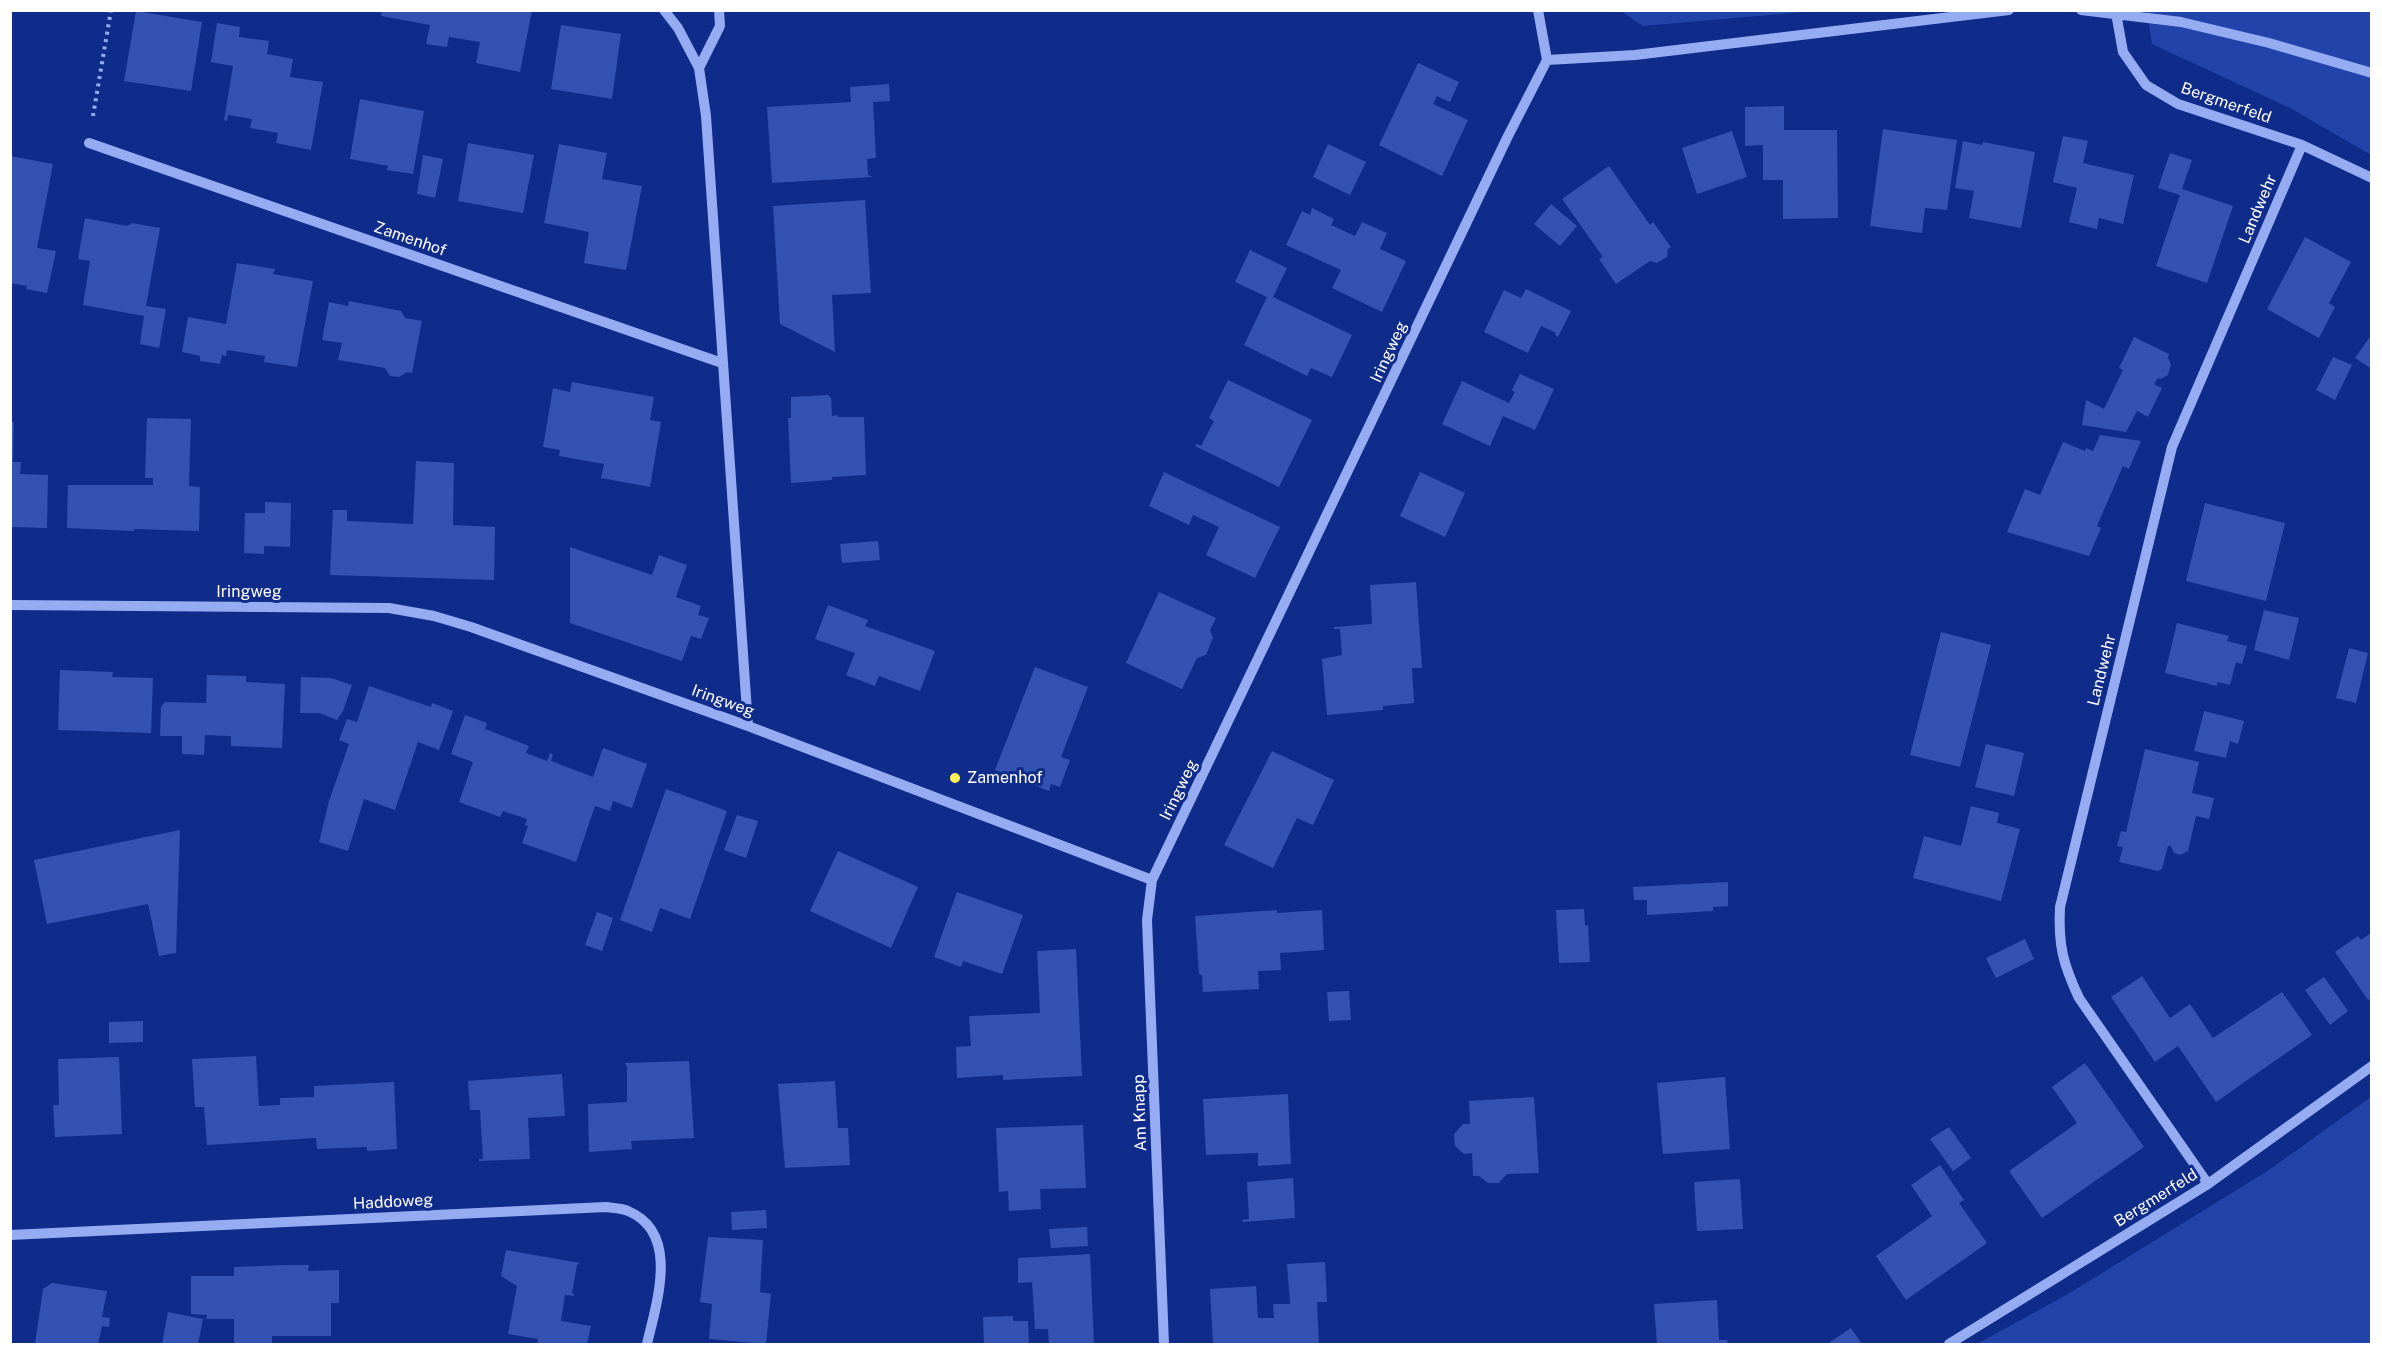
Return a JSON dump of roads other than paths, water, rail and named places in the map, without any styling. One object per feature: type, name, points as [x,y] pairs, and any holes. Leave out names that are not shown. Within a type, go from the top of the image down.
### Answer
[{"type":"street","points":[[664,10],[678,28],[699,68],[706,116],[748,726]]},
{"type":"street","points":[[699,68],[720,26],[719,10]]},
{"type":"street","points":[[1538,10],[1547,60],[1635,55],[2009,10]]},
{"type":"street","points":[[2081,10],[2181,21],[2269,43],[2372,73]]},
{"type":"street","name":"Bergmerfeld","points":[[2116,13],[2123,52],[2146,86],[2178,104],[2302,145],[2372,178]]},
{"type":"street","name":"Iringweg","points":[[10,605],[389,608],[414,611],[471,627],[748,726],[1152,880],[1507,138],[1547,60]]},
{"type":"street","name":"Zamenhof","points":[[88,143],[722,363]]},
{"type":"street","name":"Landwehr","points":[[2208,1184],[2079,998],[2065,968],[2059,935],[2060,907],[2172,447],[2302,145]]},
{"type":"street","name":"Am Knapp","points":[[1152,880],[1147,920],[1164,1344]]},
{"type":"street","name":"Bergmerfeld","points":[[1949,1344],[2208,1184],[2372,1066]]},
{"type":"street","name":"Haddoweg","points":[[10,1235],[606,1207],[628,1211],[647,1223],[657,1240],[661,1258],[661,1280],[646,1344]]},
{"type":"place","name":"Zamenhof","points":[[955,778]]}]
